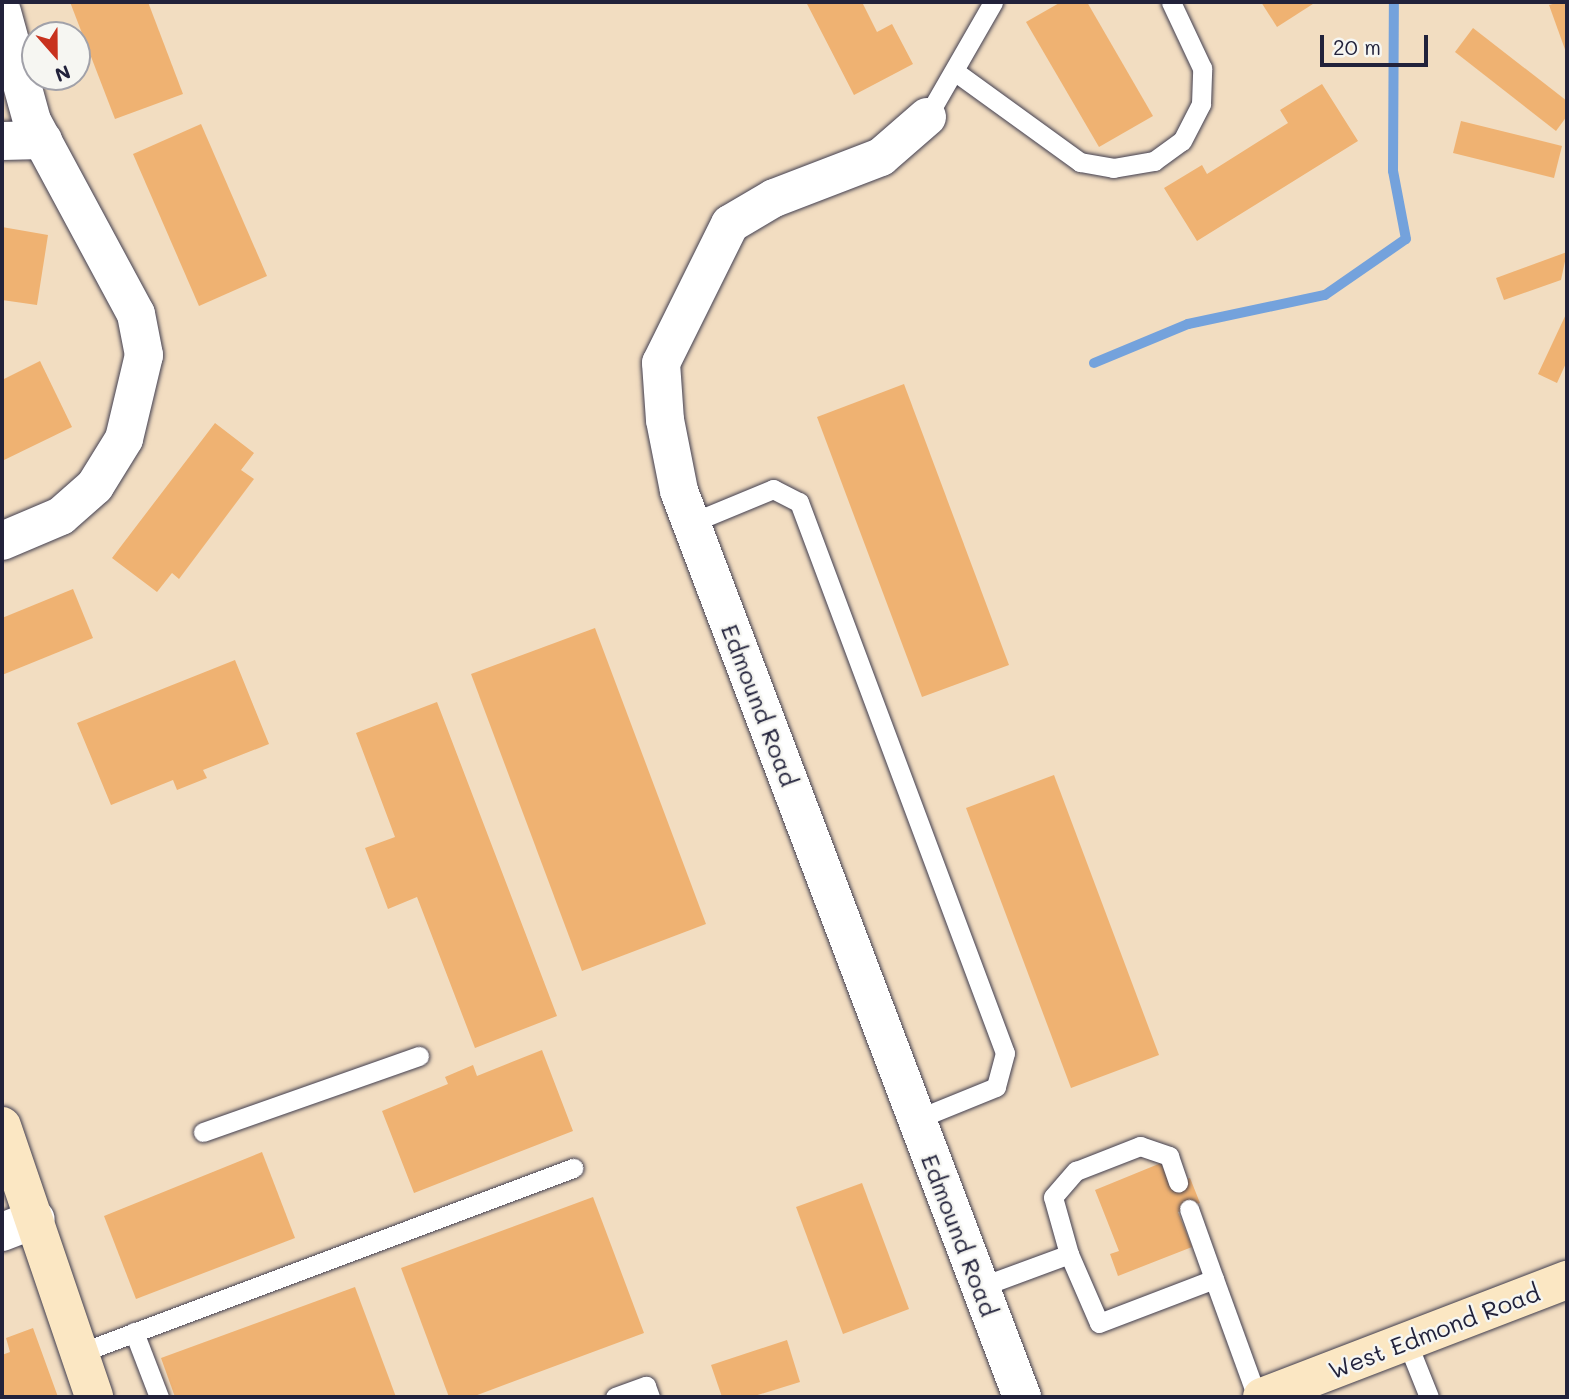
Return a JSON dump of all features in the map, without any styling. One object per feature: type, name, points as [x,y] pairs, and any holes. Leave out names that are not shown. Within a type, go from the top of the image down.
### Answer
[{"type":"street","points":[[2,12],[43,140],[136,314],[144,355],[124,439],[95,485],[61,516],[2,541]]},
{"type":"street","name":"Edmound Road","points":[[927,117],[881,157],[774,198],[730,224],[661,363],[667,432],[691,523],[1022,1397]]},
{"type":"street","points":[[2,141],[43,140]]},
{"type":"street","points":[[2,1126],[19,1225],[80,1353],[94,1397]]},
{"type":"street","name":"West Edmond Road","points":[[1278,1394],[1567,1280]]},
{"type":"lane","points":[[927,117],[957,73],[993,2]]},
{"type":"lane","points":[[957,73],[1080,162],[1113,168],[1154,160],[1182,141],[1201,104],[1202,68],[1171,2]]},
{"type":"lane","points":[[691,523],[773,489],[799,502],[1005,1053],[996,1087],[917,1119]]},
{"type":"lane","points":[[203,1132],[419,1056]]},
{"type":"lane","points":[[1178,1182],[1169,1156],[1140,1146],[1076,1171],[1053,1197],[1069,1254],[1099,1323],[1214,1279]]},
{"type":"lane","points":[[80,1353],[573,1168]]},
{"type":"lane","points":[[1189,1209],[1214,1279],[1278,1394]]},
{"type":"lane","points":[[980,1287],[1069,1254]]},
{"type":"lane","points":[[134,1332],[159,1397]]},
{"type":"lane","points":[[1406,1342],[1429,1397]]},
{"type":"lane","points":[[615,1397],[646,1386],[650,1397]]},
{"type":"building","points":[[70,2],[148,2],[183,94],[115,119],[91,57],[91,21],[77,21]]},
{"type":"building","points":[[806,2],[862,2],[877,32],[892,24],[913,64],[854,95]]},
{"type":"building","points":[[1061,2],[1087,2],[1153,116],[1099,147],[1026,22]]},
{"type":"building","points":[[1261,2],[1316,2],[1277,27]]},
{"type":"building","points":[[1567,2],[1567,55],[1549,5]]},
{"type":"building","points":[[1473,28],[1567,101],[1567,116],[1556,131],[1455,52]]},
{"type":"building","points":[[1322,84],[1358,141],[1197,241],[1164,188],[1202,165],[1207,174],[1288,123],[1280,110]]},
{"type":"building","points":[[1461,121],[1562,146],[1554,178],[1453,153]]},
{"type":"building","points":[[201,124],[267,276],[199,306],[133,154]]},
{"type":"building","points":[[2,227],[48,235],[37,305],[2,300]]},
{"type":"building","points":[[1567,252],[1561,280],[1504,300],[1496,278]]},
{"type":"building","points":[[1567,312],[1567,361],[1557,383],[1538,374]]},
{"type":"building","points":[[40,361],[72,427],[2,461],[2,380]]},
{"type":"building","points":[[904,384],[1009,665],[922,697],[817,417]]},
{"type":"building","points":[[215,423],[254,453],[241,470],[254,479],[179,579],[172,573],[157,592],[112,558]]},
{"type":"building","points":[[73,589],[93,638],[2,675],[2,618]]},
{"type":"building","points":[[595,628],[706,924],[582,971],[471,674]]},
{"type":"building","points":[[235,660],[269,744],[203,770],[207,778],[177,790],[173,780],[111,805],[77,723]]},
{"type":"building","points":[[437,702],[557,1016],[475,1048],[417,897],[388,909],[365,848],[395,837],[356,733]]},
{"type":"building","points":[[1054,775],[1159,1055],[1071,1088],[966,808]]},
{"type":"building","points":[[542,1050],[573,1131],[414,1193],[382,1111],[448,1084],[445,1077],[473,1065],[477,1076]]},
{"type":"building","points":[[262,1152],[295,1238],[136,1299],[104,1216]]},
{"type":"building","points":[[1161,1163],[1170,1186],[1190,1178],[1200,1203],[1178,1212],[1192,1247],[1118,1276],[1110,1254],[1119,1251],[1095,1190]]},
{"type":"building","points":[[862,1183],[909,1309],[843,1334],[796,1207]]},
{"type":"building","points":[[593,1197],[644,1333],[472,1397],[449,1397],[401,1268]]},
{"type":"building","points":[[355,1287],[396,1397],[175,1397],[161,1358]]},
{"type":"building","points":[[33,1328],[58,1397],[2,1397],[2,1355],[10,1352],[6,1338]]},
{"type":"building","points":[[787,1340],[800,1382],[751,1397],[722,1397],[711,1365]]},
{"type":"waterway","points":[[1094,363],[1188,324],[1325,295],[1406,239],[1393,171],[1394,2]]}]
